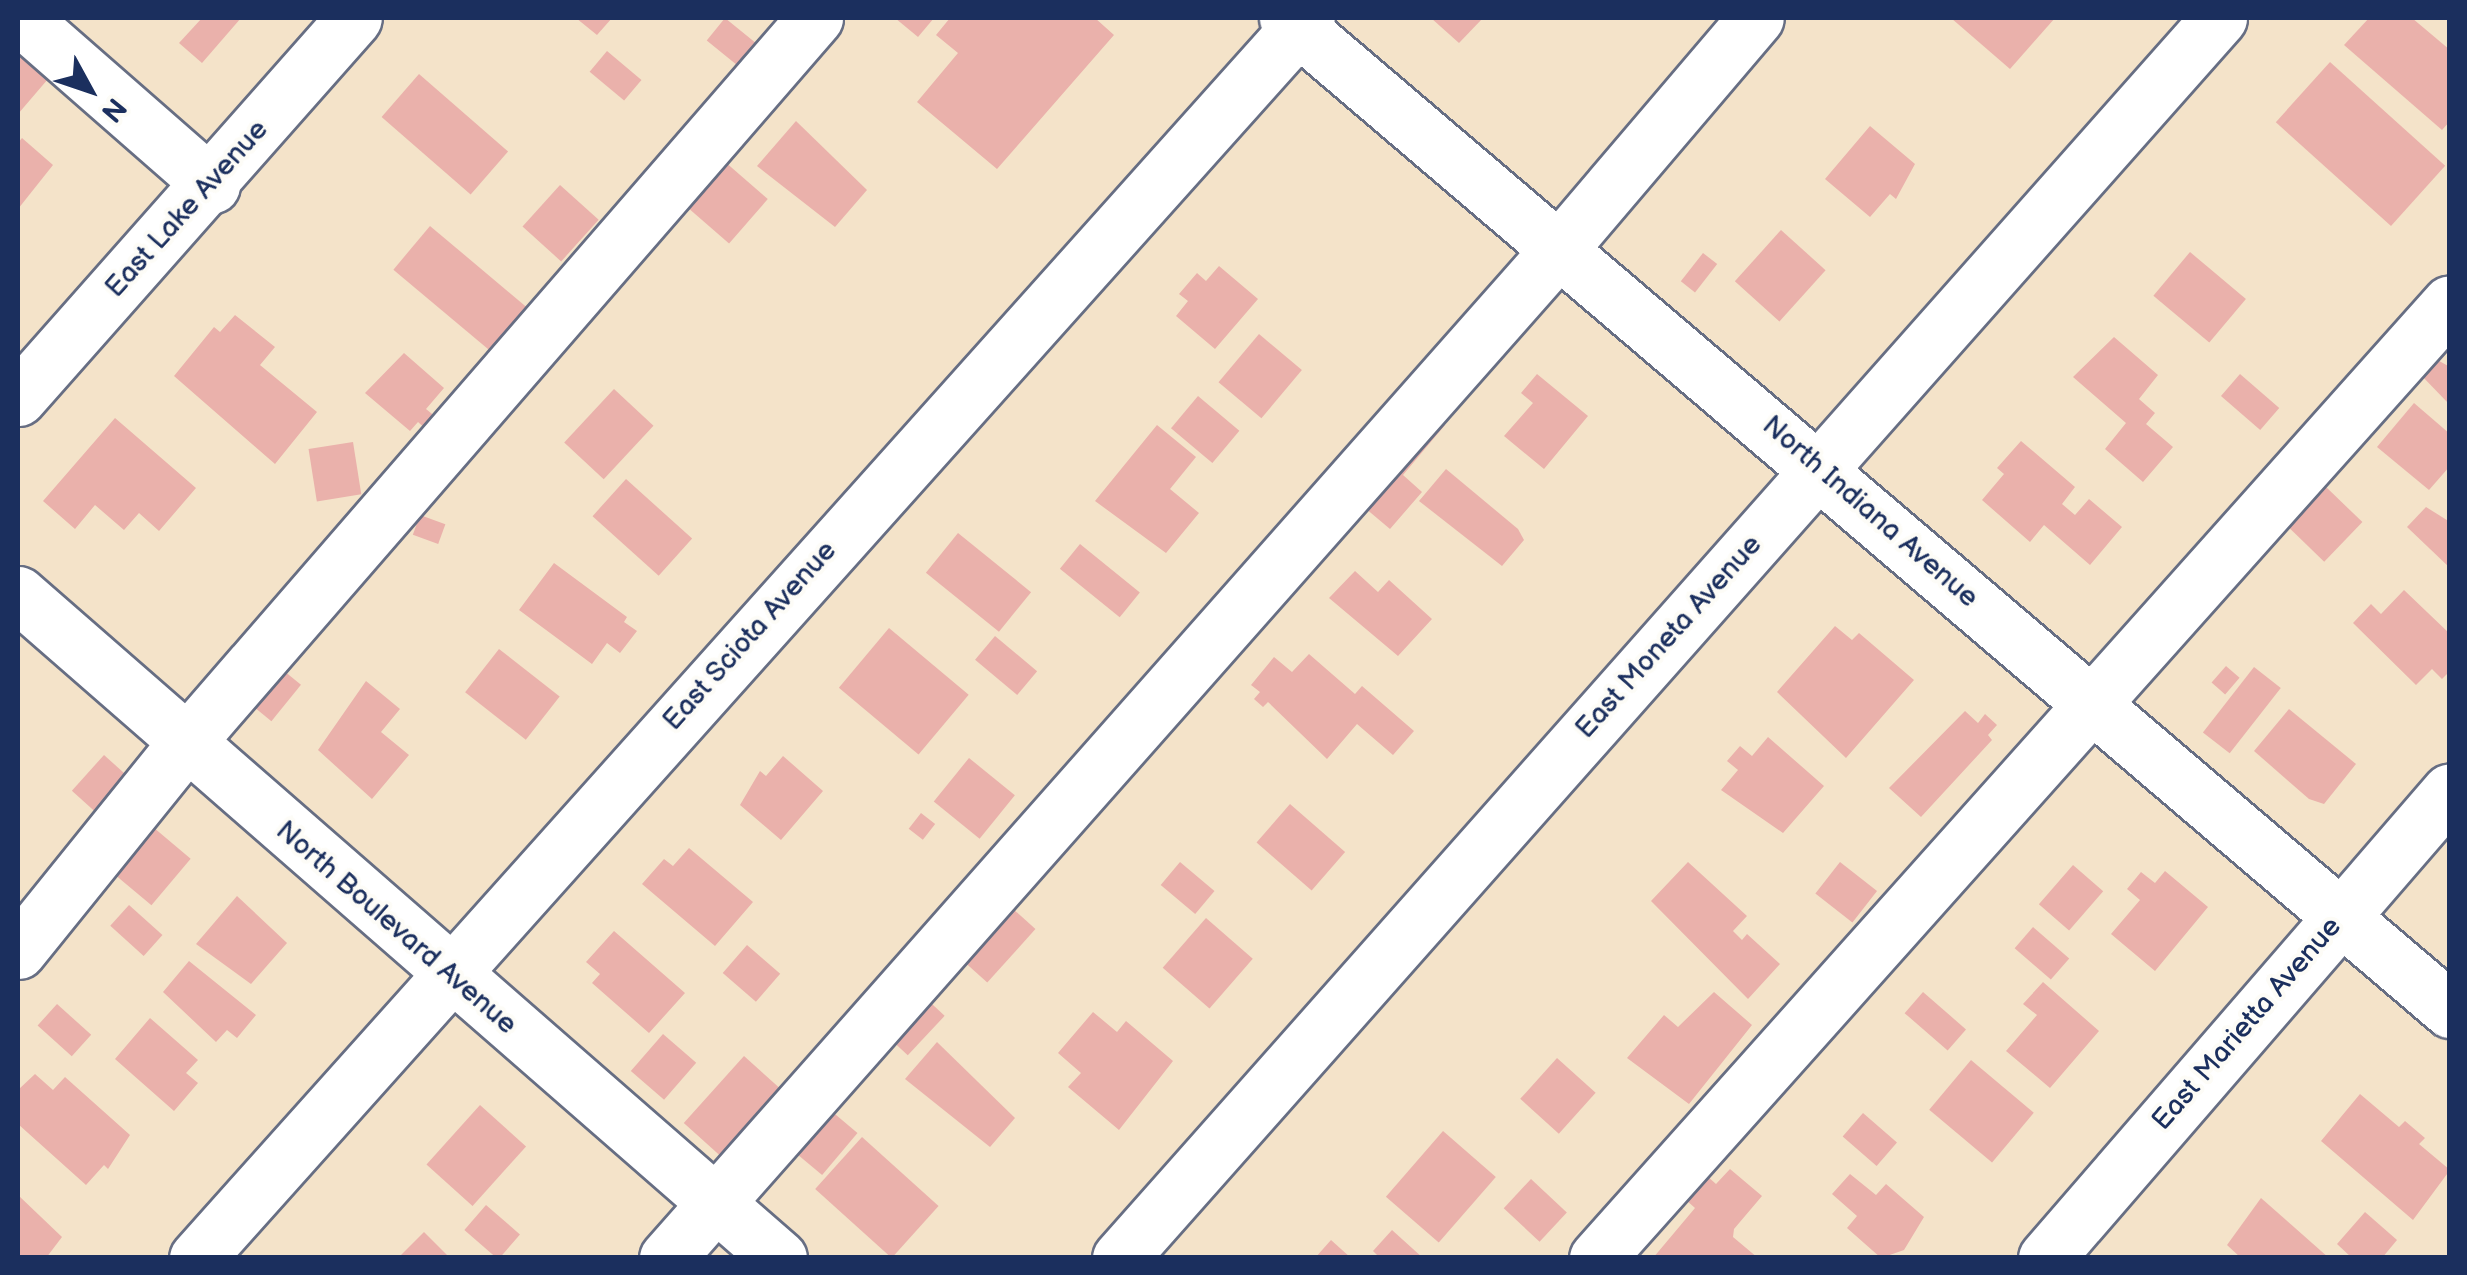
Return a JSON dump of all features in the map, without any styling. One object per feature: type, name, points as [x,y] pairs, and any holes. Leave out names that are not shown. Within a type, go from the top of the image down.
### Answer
[{"type":"street","points":[[21,18],[212,185]]},
{"type":"street","name":"East Lake Avenue","points":[[18,398],[212,185],[354,18]]},
{"type":"street","points":[[18,951],[186,743],[815,18]]},
{"type":"street","points":[[668,1258],[1560,248],[1756,18]]},
{"type":"street","name":"East Moneta Avenue","points":[[1120,1258],[2219,18]]},
{"type":"street","name":"North Indiana Avenue","points":[[1297,21],[2450,1010]]},
{"type":"street","name":"East Sciota Avenue","points":[[197,1258],[1297,21]]},
{"type":"street","points":[[1596,1258],[2450,303]]},
{"type":"street","name":"North Boulevard Avenue","points":[[18,594],[447,974],[779,1258]]},
{"type":"street","name":"East Marietta Avenue","points":[[2046,1258],[2450,791]]},
{"type":"building","points":[[202,18],[241,18],[202,63],[179,43]]},
{"type":"building","points":[[576,18],[612,18],[597,35]]},
{"type":"building","points":[[725,18],[761,47],[742,69],[707,41]]},
{"type":"building","points":[[895,18],[934,18],[918,37]]},
{"type":"building","points":[[950,18],[1095,18],[1114,35],[997,169],[917,102],[958,53],[936,35]]},
{"type":"building","points":[[1431,18],[1483,18],[1459,43]]},
{"type":"building","points":[[1951,18],[2055,18],[2010,69]]},
{"type":"building","points":[[2369,18],[2412,18],[2450,50],[2450,121],[2442,130],[2344,45]]},
{"type":"building","points":[[607,51],[641,80],[624,101],[590,72]]},
{"type":"building","points":[[18,53],[48,79],[18,114]]},
{"type":"building","points":[[2330,62],[2445,166],[2391,226],[2276,122]]},
{"type":"building","points":[[419,74],[508,151],[471,194],[382,117]]},
{"type":"building","points":[[796,121],[867,190],[835,227],[757,166]]},
{"type":"building","points":[[1870,126],[1915,164],[1896,199],[1890,194],[1870,217],[1825,179]]},
{"type":"building","points":[[22,138],[53,165],[18,209],[18,143]]},
{"type":"building","points":[[724,161],[768,199],[729,244],[685,206]]},
{"type":"building","points":[[560,185],[599,220],[561,261],[523,227]]},
{"type":"building","points":[[430,226],[527,308],[491,351],[393,270]]},
{"type":"building","points":[[1781,230],[1826,270],[1779,321],[1735,281]]},
{"type":"building","points":[[2190,252],[2246,299],[2209,343],[2153,296]]},
{"type":"building","points":[[1703,253],[1717,264],[1695,292],[1681,281]]},
{"type":"building","points":[[1219,266],[1258,299],[1215,349],[1176,316],[1188,301],[1179,294],[1197,273],[1206,281]]},
{"type":"building","points":[[235,315],[275,347],[260,365],[317,412],[275,464],[174,376],[214,327],[220,332]]},
{"type":"building","points":[[1259,334],[1302,370],[1261,418],[1219,382]]},
{"type":"building","points":[[2114,337],[2158,375],[2139,399],[2155,413],[2146,424],[2173,447],[2143,482],[2105,449],[2126,423],[2073,377]]},
{"type":"building","points":[[404,353],[444,388],[426,409],[437,418],[427,430],[418,422],[410,431],[365,393]]},
{"type":"building","points":[[2432,357],[2450,367],[2450,405],[2418,372]]},
{"type":"building","points":[[1537,374],[1588,416],[1544,469],[1504,436],[1533,403],[1521,393]]},
{"type":"building","points":[[2240,374],[2279,408],[2260,430],[2221,396]]},
{"type":"building","points":[[614,389],[653,426],[604,479],[564,442]]},
{"type":"building","points":[[1198,396],[1239,431],[1212,463],[1171,428]]},
{"type":"building","points":[[2414,403],[2450,434],[2450,466],[2429,490],[2377,447]]},
{"type":"building","points":[[1427,409],[1445,425],[1403,475],[1422,492],[1390,529],[1352,497]]},
{"type":"building","points":[[115,418],[196,488],[159,531],[139,513],[124,530],[95,505],[75,529],[43,501]]},
{"type":"building","points":[[1157,425],[1196,457],[1170,489],[1199,513],[1166,553],[1095,501]]},
{"type":"building","points":[[2021,441],[2075,487],[2062,504],[2075,515],[2089,499],[2122,527],[2090,565],[2044,525],[2030,542],[1982,500],[2004,474],[1997,468]]},
{"type":"building","points":[[353,442],[361,494],[317,501],[309,449]]},
{"type":"building","points":[[1446,469],[1518,529],[1524,540],[1502,566],[1419,501]]},
{"type":"building","points":[[626,479],[692,539],[659,576],[593,516]]},
{"type":"building","points":[[2325,486],[2362,522],[2324,562],[2287,526]]},
{"type":"building","points":[[2426,507],[2450,522],[2450,568],[2407,527]]},
{"type":"building","points":[[420,515],[445,524],[438,544],[413,535]]},
{"type":"building","points":[[958,533],[1031,592],[999,632],[926,573]]},
{"type":"building","points":[[1080,544],[1140,592],[1120,617],[1060,569]]},
{"type":"building","points":[[554,563],[627,617],[624,622],[637,631],[620,653],[607,643],[592,664],[519,610]]},
{"type":"building","points":[[1355,571],[1378,592],[1389,580],[1432,619],[1398,656],[1329,598]]},
{"type":"building","points":[[2404,590],[2450,634],[2450,671],[2442,679],[2432,669],[2416,685],[2353,623],[2371,604],[2381,614]]},
{"type":"building","points":[[1835,626],[1852,640],[1859,633],[1914,680],[1846,758],[1777,692]]},
{"type":"building","points":[[889,628],[969,695],[919,755],[839,688]]},
{"type":"building","points":[[995,636],[1037,671],[1017,695],[975,660]]},
{"type":"building","points":[[499,649],[560,696],[526,740],[465,692]]},
{"type":"building","points":[[1309,654],[1355,694],[1362,686],[1414,731],[1393,755],[1357,724],[1327,759],[1268,702],[1263,707],[1254,699],[1260,692],[1251,685],[1274,657],[1292,672]]},
{"type":"building","points":[[273,662],[301,685],[271,721],[243,699]]},
{"type":"building","points":[[2226,666],[2240,678],[2225,694],[2212,683]]},
{"type":"building","points":[[2254,667],[2281,688],[2230,753],[2203,732]]},
{"type":"building","points":[[366,681],[400,709],[381,732],[409,755],[372,799],[318,750]]},
{"type":"building","points":[[2289,709],[2356,764],[2324,804],[2309,799],[2254,751]]},
{"type":"building","points":[[1965,711],[1978,723],[1985,714],[1997,725],[1988,735],[1992,740],[1921,817],[1889,788]]},
{"type":"building","points":[[1768,737],[1824,786],[1783,833],[1721,790],[1738,770],[1727,761],[1740,746],[1752,756]]},
{"type":"building","points":[[104,755],[127,776],[95,811],[72,791]]},
{"type":"building","points":[[783,756],[823,791],[781,840],[740,805],[760,771],[766,776]]},
{"type":"building","points":[[969,758],[1015,795],[980,839],[934,802]]},
{"type":"building","points":[[1290,804],[1345,852],[1312,890],[1257,842]]},
{"type":"building","points":[[921,813],[935,824],[923,840],[909,829]]},
{"type":"building","points":[[147,822],[191,859],[151,905],[108,869]]},
{"type":"building","points":[[689,848],[753,902],[715,946],[642,884],[664,859],[673,866]]},
{"type":"building","points":[[1180,862],[1214,891],[1195,914],[1161,885]]},
{"type":"building","points":[[1688,862],[1747,916],[1733,931],[1742,940],[1747,934],[1780,964],[1748,999],[1651,901]]},
{"type":"building","points":[[1840,862],[1877,891],[1852,922],[1815,894]]},
{"type":"building","points":[[2073,865],[2103,891],[2069,930],[2039,904]]},
{"type":"building","points":[[2165,871],[2208,907],[2155,971],[2111,934],[2140,900],[2127,889],[2141,872],[2155,883]]},
{"type":"building","points":[[237,896],[287,943],[251,984],[196,944]]},
{"type":"building","points":[[1002,899],[1035,929],[987,983],[954,953]]},
{"type":"building","points":[[129,905],[162,935],[144,956],[110,926]]},
{"type":"building","points":[[1206,918],[1253,959],[1209,1008],[1163,968]]},
{"type":"building","points":[[2033,927],[2069,958],[2051,980],[2015,948]]},
{"type":"building","points":[[614,931],[685,993],[649,1033],[592,983],[600,974],[586,962]]},
{"type":"building","points":[[747,945],[780,974],[756,1002],[723,973]]},
{"type":"building","points":[[189,961],[256,1015],[237,1038],[227,1030],[216,1042],[163,992]]},
{"type":"building","points":[[2043,982],[2099,1031],[2050,1088],[2006,1051],[2037,1015],[2023,1004]]},
{"type":"building","points":[[919,992],[945,1016],[908,1055],[882,1031]]},
{"type":"building","points":[[1714,992],[1752,1025],[1689,1104],[1627,1058],[1664,1015],[1678,1027]]},
{"type":"building","points":[[1923,992],[1966,1029],[1948,1051],[1905,1013]]},
{"type":"building","points":[[57,1004],[91,1035],[72,1056],[38,1026]]},
{"type":"building","points":[[1093,1012],[1117,1032],[1126,1021],[1173,1061],[1119,1130],[1068,1087],[1081,1073],[1058,1053]]},
{"type":"building","points":[[150,1018],[198,1060],[186,1073],[198,1083],[174,1111],[115,1059]]},
{"type":"building","points":[[663,1034],[696,1063],[664,1100],[631,1071]]},
{"type":"building","points":[[937,1042],[1015,1118],[990,1147],[905,1079]]},
{"type":"building","points":[[744,1056],[783,1091],[722,1158],[684,1123]]},
{"type":"building","points":[[1557,1058],[1596,1093],[1559,1134],[1520,1099]]},
{"type":"building","points":[[1971,1060],[2034,1113],[1992,1163],[1929,1110]]},
{"type":"building","points":[[35,1074],[53,1090],[65,1077],[130,1135],[108,1169],[104,1165],[86,1185],[18,1124],[18,1090]]},
{"type":"building","points":[[2360,1094],[2399,1127],[2405,1121],[2425,1138],[2419,1144],[2450,1170],[2413,1220],[2321,1141]]},
{"type":"building","points":[[823,1104],[857,1133],[822,1175],[788,1146]]},
{"type":"building","points":[[480,1105],[526,1146],[473,1206],[426,1164]]},
{"type":"building","points":[[1863,1113],[1897,1143],[1877,1166],[1843,1136]]},
{"type":"building","points":[[1443,1131],[1496,1177],[1439,1243],[1386,1197]]},
{"type":"building","points":[[862,1137],[939,1206],[892,1258],[815,1189]]},
{"type":"building","points":[[1730,1169],[1762,1196],[1734,1229],[1733,1237],[1758,1258],[1653,1258],[1695,1208],[1686,1200],[1707,1176],[1716,1184]]},
{"type":"building","points":[[1850,1174],[1876,1195],[1886,1184],[1924,1217],[1904,1250],[1881,1258],[1847,1228],[1857,1216],[1832,1194]]},
{"type":"building","points":[[1531,1179],[1567,1212],[1540,1242],[1504,1208]]},
{"type":"building","points":[[18,1195],[62,1237],[46,1258],[18,1258]]},
{"type":"building","points":[[2261,1198],[2329,1258],[2241,1258],[2227,1245]]},
{"type":"building","points":[[486,1205],[520,1235],[497,1258],[464,1230]]},
{"type":"building","points":[[2365,1212],[2397,1240],[2382,1258],[2352,1258],[2337,1244]]},
{"type":"building","points":[[1392,1230],[1423,1258],[1380,1258],[1373,1251]]},
{"type":"building","points":[[424,1232],[450,1258],[398,1258]]},
{"type":"building","points":[[1331,1240],[1351,1258],[1315,1258]]}]
